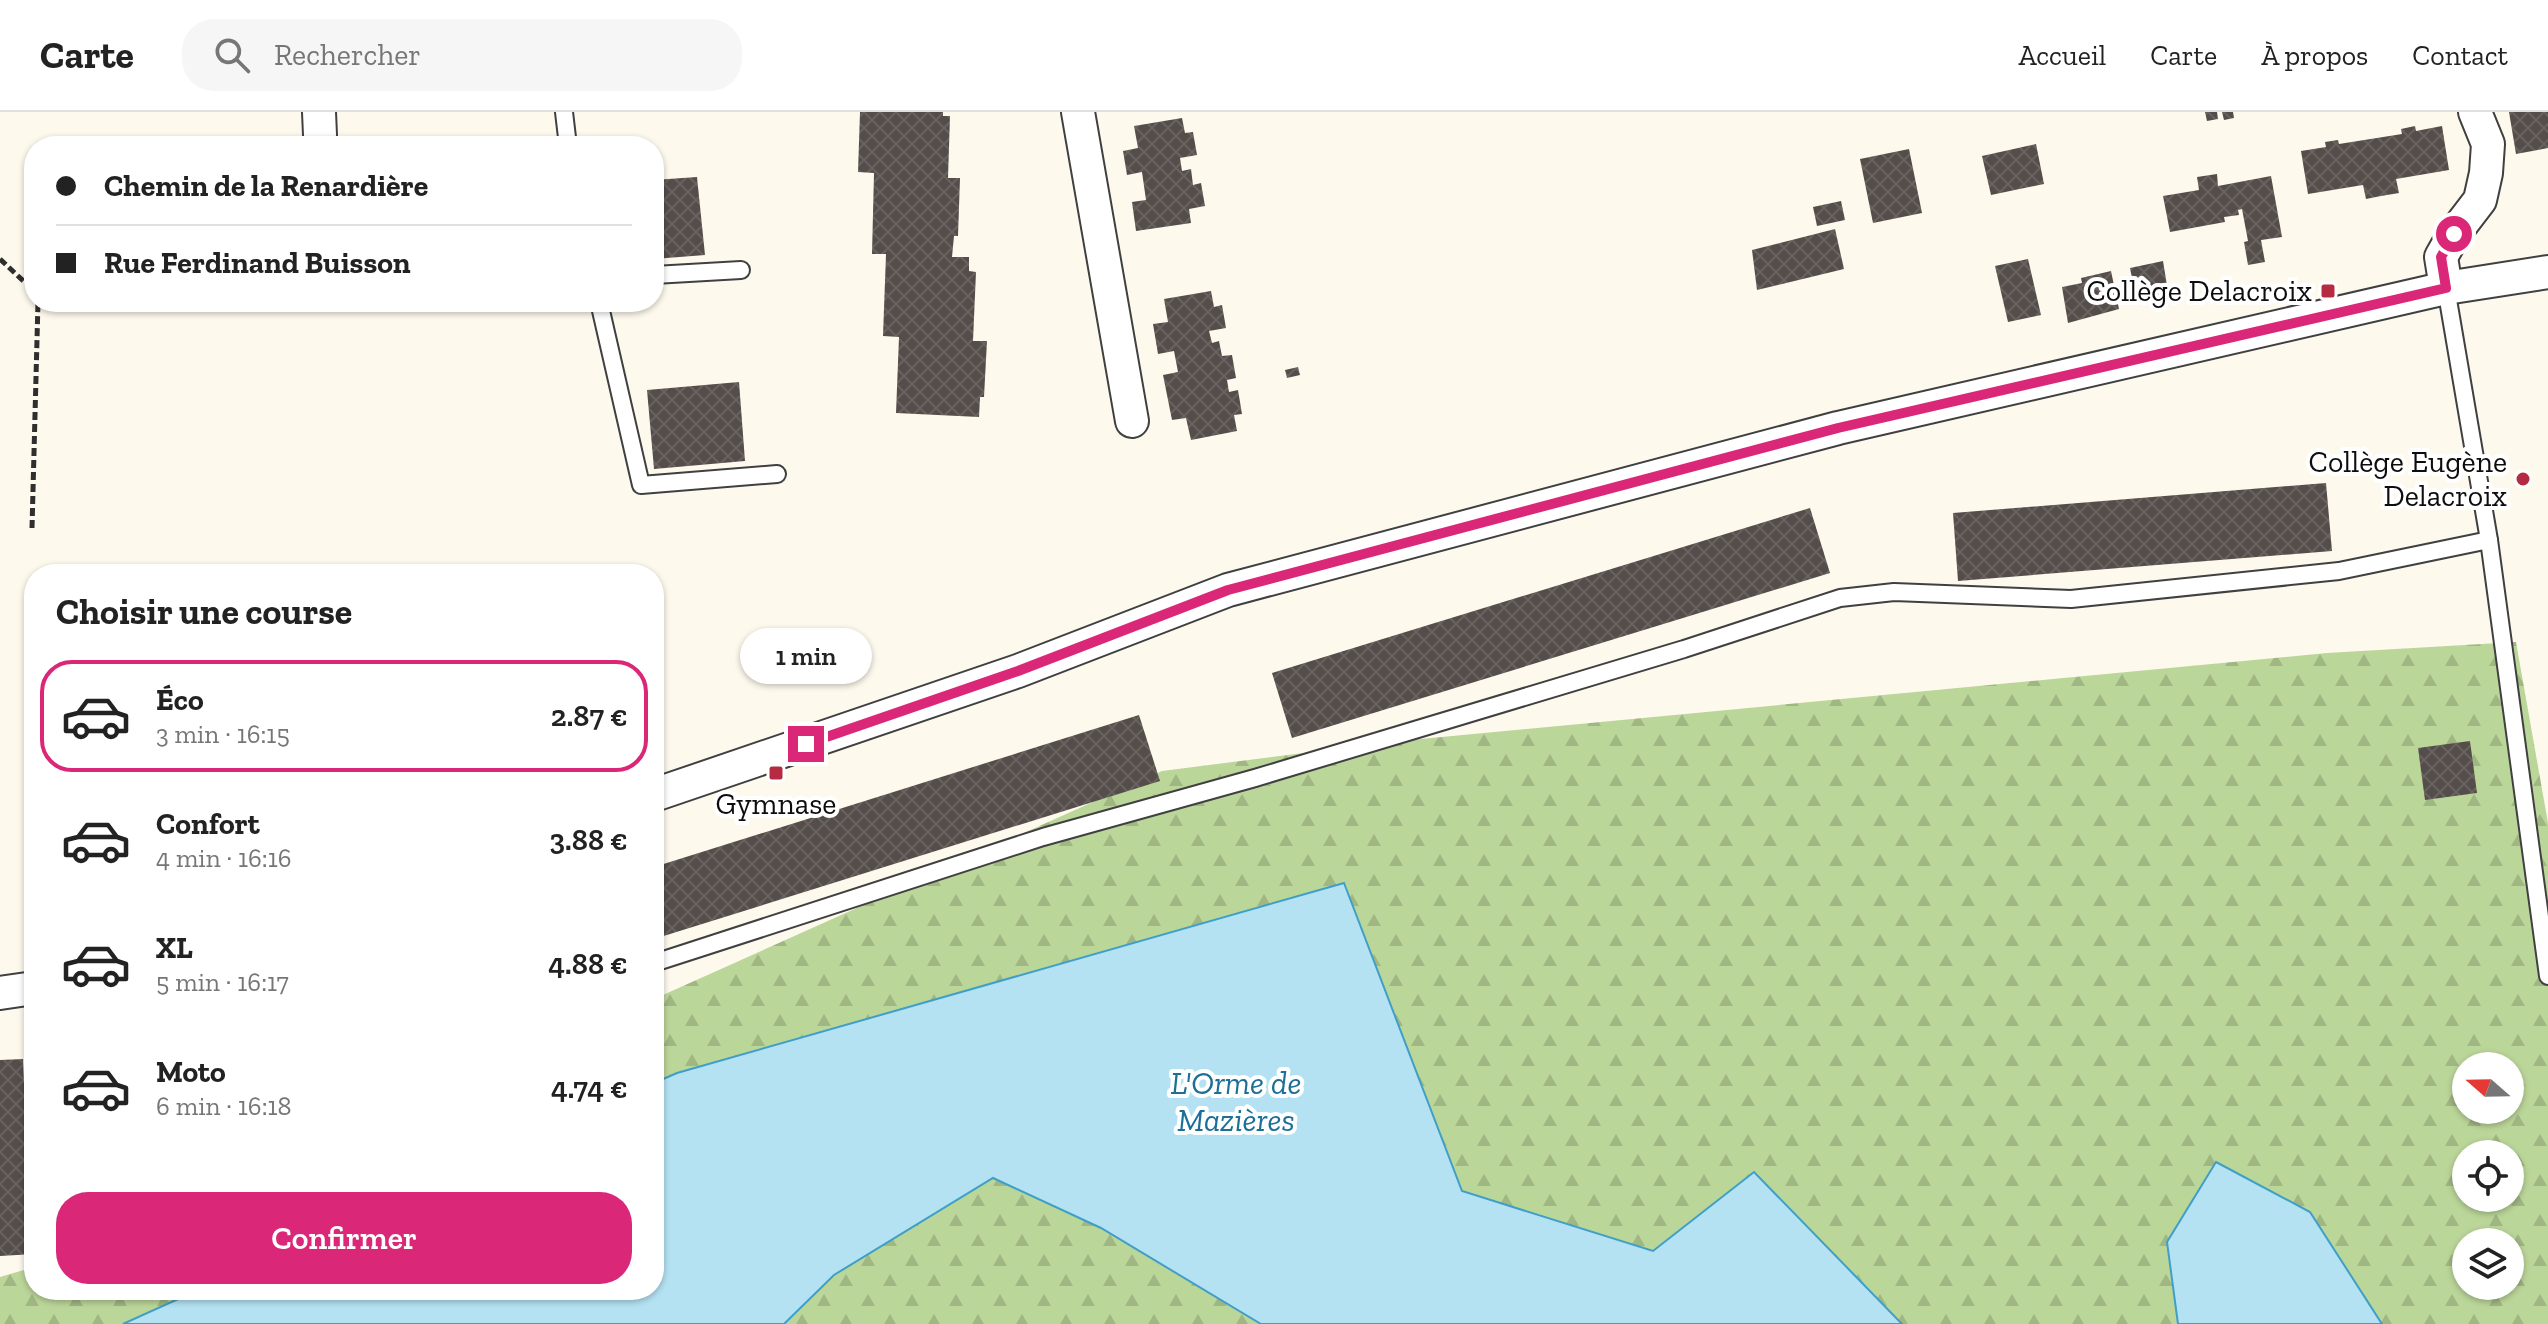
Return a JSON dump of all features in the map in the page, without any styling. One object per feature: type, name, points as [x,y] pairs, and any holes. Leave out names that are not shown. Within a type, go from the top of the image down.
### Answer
[{"type":"street","points":[[1078,112],[1132,421]]},
{"type":"street","points":[[2446,288],[2441,257],[2480,200],[2486,173],[2488,144],[2475,112]]},
{"type":"street","points":[[664,792],[1018,671],[1228,590],[1838,428],[2446,288],[2548,272]]},
{"type":"street","points":[[0,993],[24,989]]},
{"type":"lane","points":[[564,112],[567,136]]},
{"type":"lane","points":[[664,274],[741,270]]},
{"type":"lane","points":[[2446,288],[2489,540],[2548,976]]},
{"type":"lane","points":[[601,312],[641,485],[777,474]]},
{"type":"lane","points":[[664,960],[1043,837],[1270,773],[1684,649],[1840,598],[1894,592],[2071,599],[2339,571],[2489,540]]},
{"type":"path","points":[[0,259],[24,282]]},
{"type":"path","points":[[32,528],[38,312]]},
{"type":"green space","points":[[2516,642],[2548,823],[2548,1324],[2382,1324],[2310,1212],[2167,1242],[2178,1324],[1902,1324],[1755,1173],[1653,1251],[1462,1191],[1344,884],[664,1079],[664,995],[1162,771],[1389,742],[2327,653]]},
{"type":"green space","points":[[993,1178],[1101,1228],[1261,1324],[784,1324],[834,1275]]},
{"type":"green space","points":[[24,1270],[24,1300],[176,1300],[123,1324],[0,1324],[0,1277]]},
{"type":"water","name":"L'Orme de Mazières","points":[[1344,883],[1462,1191],[1653,1251],[1754,1172],[1902,1324],[1261,1324],[1101,1228],[993,1178],[834,1275],[784,1324],[123,1324],[176,1300],[664,1300],[664,1079]]},
{"type":"water","points":[[2216,1162],[2310,1212],[2382,1324],[2178,1324],[2167,1242]]},
{"type":"building","points":[[860,112],[943,112],[943,116],[950,116],[948,178],[960,178],[958,236],[954,236],[952,257],[969,257],[969,271],[976,272],[973,341],[987,341],[984,397],[980,397],[979,417],[896,413],[899,337],[883,336],[886,254],[872,254],[874,173],[858,172]]},
{"type":"building","points":[[2205,112],[2217,112],[2218,119],[2207,121]]},
{"type":"building","points":[[2222,112],[2233,112],[2234,118],[2224,120]]},
{"type":"building","points":[[2509,112],[2548,112],[2548,148],[2516,154]]},
{"type":"building","points":[[1182,118],[1185,133],[1193,132],[1197,155],[1180,158],[1182,171],[1191,169],[1193,185],[1201,183],[1205,206],[1189,209],[1191,223],[1136,231],[1132,202],[1146,200],[1142,172],[1127,175],[1123,151],[1138,148],[1134,126]]},
{"type":"building","points":[[2415,126],[2416,131],[2442,126],[2449,170],[2396,179],[2399,193],[2366,199],[2363,185],[2308,194],[2301,151],[2326,147],[2325,142],[2338,140],[2339,144],[2402,134],[2401,129]]},
{"type":"building","points":[[2036,144],[2044,184],[1991,195],[1982,156]]},
{"type":"building","points":[[1909,149],[1922,213],[1873,223],[1860,159]]},
{"type":"building","points":[[2217,174],[2218,186],[2271,176],[2282,237],[2261,240],[2265,262],[2248,265],[2244,242],[2248,241],[2242,209],[2238,210],[2239,215],[2224,217],[2225,222],[2170,232],[2163,196],[2199,190],[2197,177]]},
{"type":"building","points":[[697,177],[705,255],[664,258],[664,179]]},
{"type":"building","points":[[1841,201],[1845,220],[1817,226],[1813,207]]},
{"type":"building","points":[[1835,229],[1844,269],[1757,290],[1752,250]]},
{"type":"building","points":[[2028,259],[2041,315],[2008,322],[1995,266]]},
{"type":"building","points":[[2163,261],[2169,298],[2137,304],[2130,268]]},
{"type":"building","points":[[2111,271],[2119,309],[2068,323],[2062,287],[2082,283],[2081,278]]},
{"type":"building","points":[[1211,291],[1214,307],[1222,305],[1226,328],[1209,331],[1212,343],[1219,341],[1222,356],[1232,355],[1236,378],[1227,380],[1229,392],[1238,390],[1242,414],[1234,415],[1237,431],[1191,440],[1186,418],[1172,420],[1163,375],[1178,372],[1174,351],[1158,354],[1153,324],[1168,322],[1164,299]]},
{"type":"building","points":[[1298,367],[1300,375],[1287,378],[1285,370]]},
{"type":"building","points":[[739,382],[745,461],[654,469],[647,390]]},
{"type":"building","points":[[2326,483],[2332,551],[1958,581],[1953,513]]},
{"type":"building","points":[[1810,508],[1830,573],[1292,738],[1272,673]]},
{"type":"building","points":[[1139,715],[1160,781],[664,936],[664,864]]},
{"type":"building","points":[[2470,741],[2477,793],[2425,800],[2418,748]]},
{"type":"building","points":[[23,1059],[24,1255],[0,1256],[0,1060]]},
{"type":"place","name":"Collège Delacroix","points":[[2328,291]]},
{"type":"place","name":"Collège Eugène Delacroix","points":[[2523,479]]},
{"type":"place","name":"Gymnase","points":[[776,773]]},
{"type":"route","points":[[806,744],[1018,671],[1228,590],[1838,428],[2446,288],[2441,257],[2454,234]]}]
